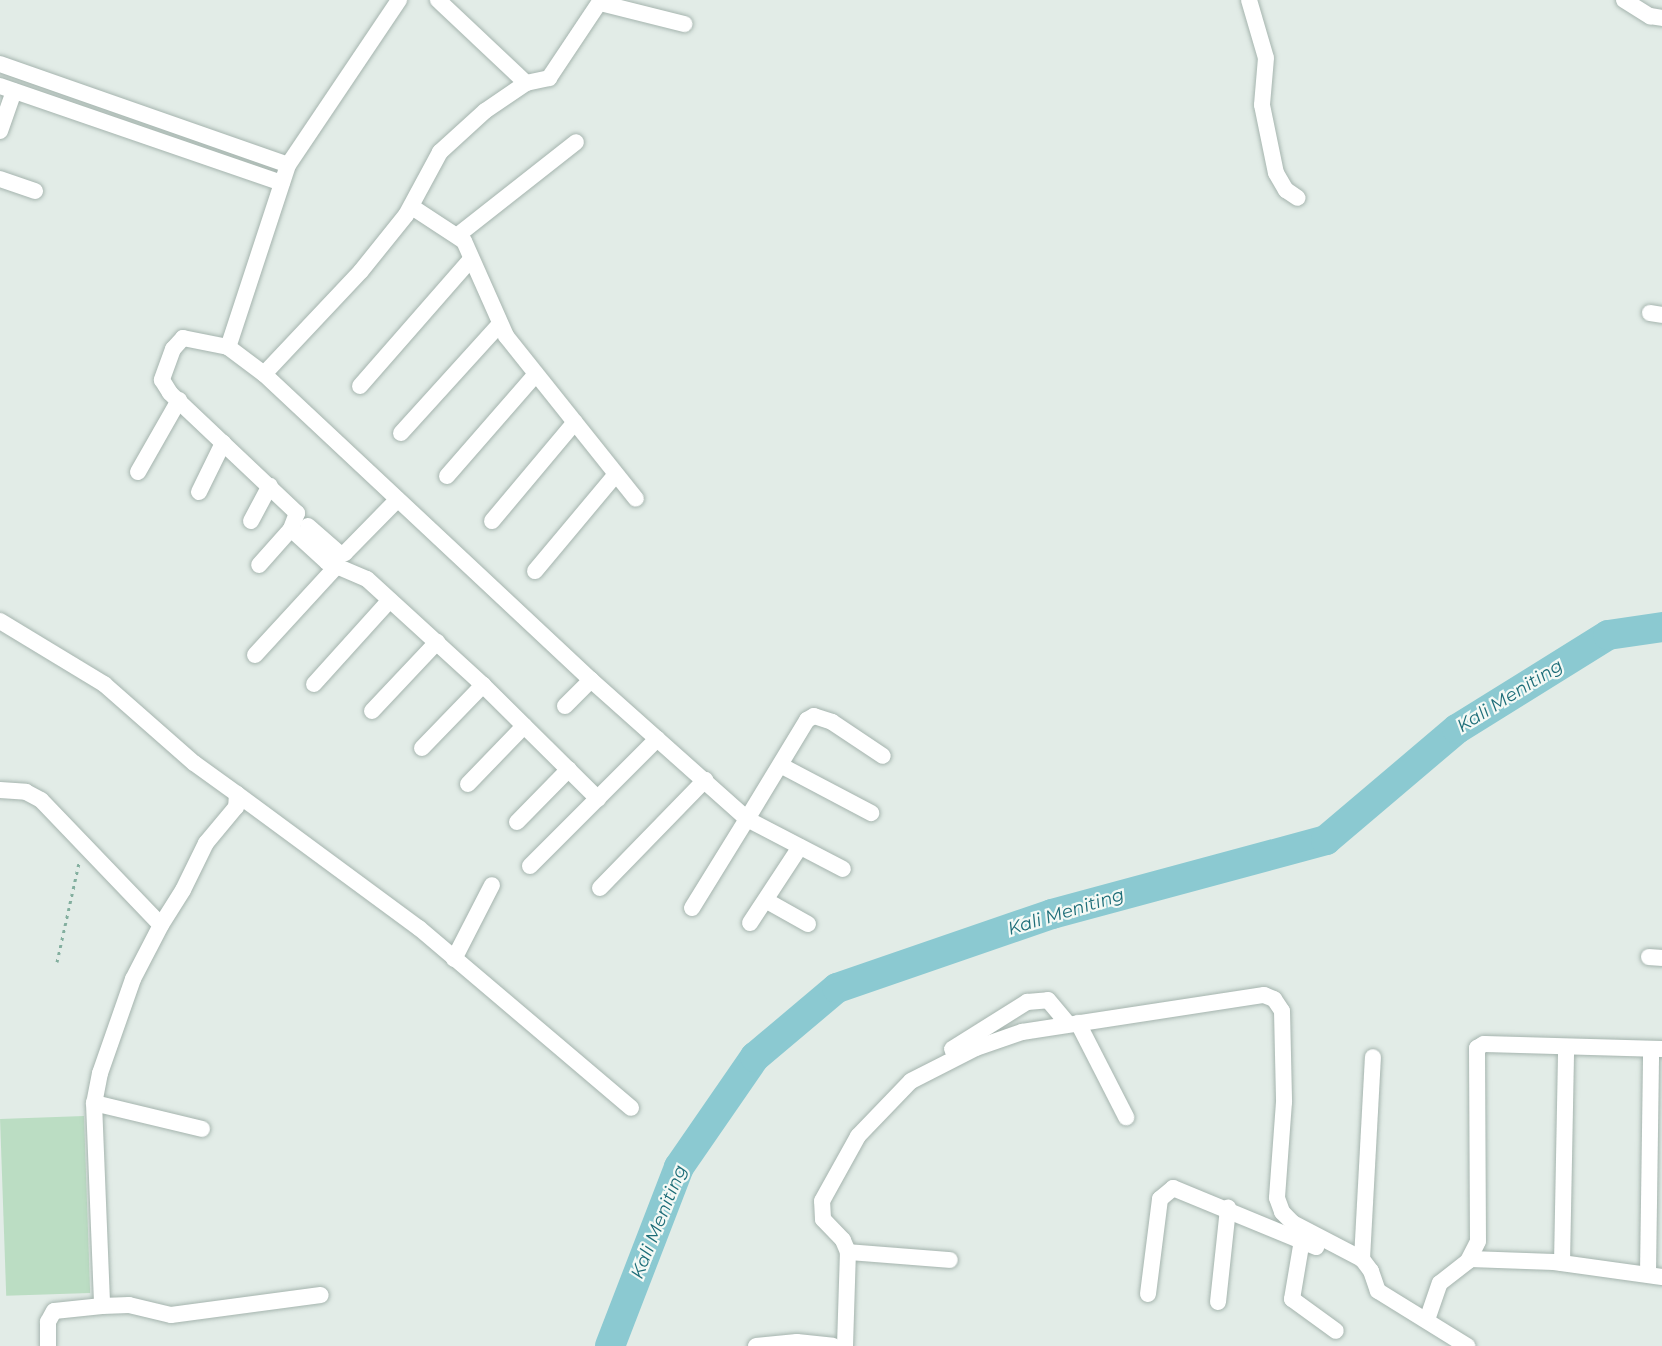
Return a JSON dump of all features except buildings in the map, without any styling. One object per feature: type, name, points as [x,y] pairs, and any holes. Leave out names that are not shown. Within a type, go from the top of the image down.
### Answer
[{"type":"street","points":[[228,347],[288,165],[399,0]]},
{"type":"street","points":[[438,0],[526,83]]},
{"type":"street","points":[[1249,0],[1266,58],[1262,100],[1276,173],[1286,190],[1298,198]]},
{"type":"street","points":[[1624,0],[1662,18]]},
{"type":"street","points":[[264,374],[361,271],[412,207],[440,152],[485,111],[526,83],[549,78],[601,1],[684,24]]},
{"type":"street","points":[[0,64],[148,118],[288,165]]},
{"type":"street","points":[[0,131],[7,88],[282,183]]},
{"type":"street","points":[[142,135],[148,118]]},
{"type":"street","points":[[458,235],[576,142]]},
{"type":"street","points":[[0,179],[35,191]]},
{"type":"street","points":[[412,207],[458,235],[500,324],[536,374],[636,499]]},
{"type":"street","points":[[360,386],[471,259]]},
{"type":"street","points":[[401,433],[500,324]]},
{"type":"street","points":[[259,565],[291,529],[297,513],[179,400],[162,380],[177,344],[189,337],[228,347],[264,374],[591,680],[747,819],[843,869]]},
{"type":"street","points":[[447,476],[536,374]]},
{"type":"street","points":[[138,472],[179,400]]},
{"type":"street","points":[[492,521],[575,422]]},
{"type":"street","points":[[199,492],[223,442]]},
{"type":"street","points":[[535,571],[616,474]]},
{"type":"street","points":[[251,521],[270,486]]},
{"type":"street","points":[[308,526],[340,554],[345,553],[397,500]]},
{"type":"street","points":[[291,529],[336,567],[360,573],[483,685],[598,799]]},
{"type":"street","points":[[255,655],[336,567]]},
{"type":"street","points":[[314,684],[390,600]]},
{"type":"street","points":[[0,621],[104,684],[194,763],[396,909],[631,1108]]},
{"type":"street","points":[[372,711],[437,642]]},
{"type":"street","points":[[565,706],[591,680]]},
{"type":"street","points":[[422,748],[483,685]]},
{"type":"street","points":[[692,908],[783,766],[807,720],[814,716],[832,722],[883,756]]},
{"type":"street","points":[[468,784],[524,726]]},
{"type":"street","points":[[531,866],[657,739]]},
{"type":"street","points":[[783,766],[872,813]]},
{"type":"street","points":[[517,822],[569,769]]},
{"type":"street","points":[[600,888],[705,780]]},
{"type":"street","points":[[0,790],[37,797],[161,925]]},
{"type":"street","points":[[102,1306],[94,1103],[121,1011],[138,964],[183,890],[206,843],[236,807],[237,794]]},
{"type":"street","points":[[750,923],[767,901],[800,847]]},
{"type":"street","points":[[454,959],[492,885]]},
{"type":"street","points":[[767,901],[808,924]]},
{"type":"street","points":[[845,1346],[848,1252],[843,1239],[823,1219],[822,1201],[852,1145],[910,1081],[937,1066],[999,1039],[1073,1023],[1260,995],[1274,999],[1282,1011],[1284,1056],[1278,1203],[1293,1223],[1362,1259],[1373,1276],[1378,1291],[1427,1320],[1450,1341],[1467,1346]]},
{"type":"street","points":[[952,1049],[1028,1002],[1047,1000],[1073,1023],[1126,1117]]},
{"type":"street","points":[[1427,1320],[1440,1283],[1470,1259],[1478,1236],[1477,1048],[1484,1044],[1657,1049],[1655,1276],[1562,1263],[1470,1259]]},
{"type":"street","points":[[1562,1263],[1566,1047]]},
{"type":"street","points":[[1362,1259],[1373,1057]]},
{"type":"street","points":[[94,1103],[202,1129]]},
{"type":"street","points":[[1148,1294],[1160,1199],[1166,1190],[1188,1191],[1302,1240],[1373,1276]]},
{"type":"street","points":[[1218,1302],[1228,1208]]},
{"type":"street","points":[[1302,1240],[1292,1299],[1336,1331]]},
{"type":"street","points":[[848,1252],[950,1260]]},
{"type":"street","points":[[48,1346],[48,1322],[54,1311],[129,1305],[171,1315],[321,1295]]},
{"type":"street","points":[[756,1346],[797,1342],[833,1346]]},
{"type":"path","points":[[57,962],[83,844]]},
{"type":"green space","points":[[84,1116],[90,1293],[6,1296],[0,1119]]},
{"type":"waterway","name":"Kali Meniting","points":[[610,1346],[679,1167],[755,1057],[837,988],[1052,914],[1326,840],[1457,729],[1608,635],[1662,627]]}]
